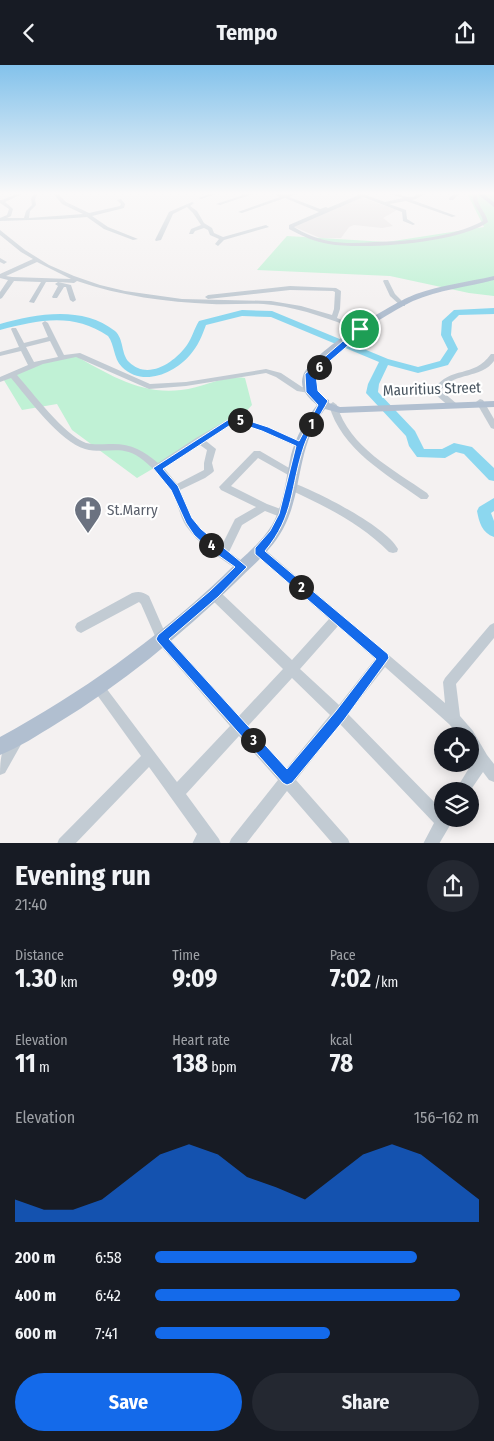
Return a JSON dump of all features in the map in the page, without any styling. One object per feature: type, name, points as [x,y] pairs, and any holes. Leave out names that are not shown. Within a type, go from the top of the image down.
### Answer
[{"type":"main road","points":[[0,747],[98,688],[162,639],[214,594],[259,551],[273,534],[283,514],[300,445],[323,401],[308,374],[357,333],[402,304],[494,279]]},
{"type":"main road","name":"Mauritius Street","points":[[323,401],[348,410],[494,403]]},
{"type":"street","points":[[112,229],[135,239]]},
{"type":"street","points":[[158,240],[164,229]]},
{"type":"street","points":[[191,233],[195,229]]},
{"type":"street","points":[[210,229],[212,234],[220,241],[258,229]]},
{"type":"street","points":[[295,229],[333,243],[391,243],[471,229]]},
{"type":"street","points":[[0,232],[36,260],[79,281],[129,295],[183,301],[279,303],[334,318],[357,333]]},
{"type":"street","points":[[0,243],[9,240]]},
{"type":"street","points":[[1,276],[36,260]]},
{"type":"street","points":[[1,276],[70,287],[73,300]]},
{"type":"street","points":[[0,297],[12,279]]},
{"type":"street","points":[[43,282],[79,281]]},
{"type":"street","points":[[386,281],[392,295],[402,304]]},
{"type":"street","points":[[32,302],[43,282]]},
{"type":"street","points":[[54,297],[62,285]]},
{"type":"street","points":[[183,301],[290,289],[334,289],[338,291],[337,309],[334,318]]},
{"type":"street","points":[[45,323],[62,358]]},
{"type":"street","points":[[14,329],[32,366]]},
{"type":"street","points":[[0,354],[52,338]]},
{"type":"street","points":[[0,369],[2,379],[32,366],[62,358],[80,356],[149,387],[186,385],[266,371],[276,374],[296,389],[323,401],[351,441],[424,496]]},
{"type":"street","points":[[452,405],[439,393],[438,389],[442,383],[449,379],[486,368],[494,356]]},
{"type":"street","points":[[12,374],[51,419],[78,443],[92,448],[124,446],[132,448],[158,468],[175,489],[189,521],[198,532],[242,567]]},
{"type":"street","points":[[480,404],[494,426]]},
{"type":"street","points":[[158,468],[234,419],[265,429],[300,445]]},
{"type":"street","points":[[175,489],[203,476],[209,471],[208,463],[212,449],[199,440]]},
{"type":"street","points":[[283,514],[264,507],[224,487],[241,467],[257,453],[292,480],[346,512],[378,534],[392,549]]},
{"type":"street","points":[[223,553],[238,522],[264,507]]},
{"type":"street","points":[[259,551],[454,719],[461,727]]},
{"type":"street","points":[[214,594],[340,715],[434,809]]},
{"type":"street","points":[[82,627],[136,597],[142,597],[162,639],[344,843]]},
{"type":"street","points":[[177,793],[238,724],[292,669],[337,619]]},
{"type":"street","points":[[454,719],[449,682],[494,629]]},
{"type":"street","points":[[236,843],[384,658]]},
{"type":"street","points":[[98,688],[177,793],[206,840]]},
{"type":"street","points":[[0,768],[7,759],[18,737]]},
{"type":"street","points":[[479,754],[494,775]]},
{"type":"street","points":[[64,843],[149,757]]},
{"type":"street","points":[[468,782],[482,759]]},
{"type":"street","points":[[430,843],[440,827]]},
{"type":"shaded area","points":[[300,229],[347,229],[341,238],[320,238]]},
{"type":"green space","points":[[469,229],[494,229],[494,296],[469,293],[390,276],[257,270],[287,236],[387,242]]},
{"type":"green space","points":[[74,355],[112,376],[139,386],[166,391],[197,387],[229,378],[245,378],[252,405],[242,416],[137,478],[72,430],[57,404],[22,410],[2,377],[40,361]]},
{"type":"waterway","points":[[384,361],[418,370],[444,363],[453,349],[446,335],[447,321],[457,312],[494,311]]},
{"type":"waterway","points":[[0,327],[46,317],[58,316],[81,320],[111,333],[124,363],[136,371],[145,374],[163,370],[172,366],[180,359],[193,344],[202,323],[242,313],[272,314],[384,361]]},
{"type":"waterway","points":[[384,361],[372,388],[372,393],[411,434],[415,446],[421,454],[445,453],[454,447],[468,450],[494,476]]},
{"type":"waterway","points":[[494,503],[484,511],[486,522],[494,531]]},
{"type":"place","name":"St.Marry","points":[[88,534]]},
{"type":"route","points":[[360,329],[308,374],[310,392],[322,405],[300,445],[283,514],[273,534],[259,551],[384,658],[287,779],[162,639],[242,567],[211,545],[198,532],[189,521],[175,489],[158,468],[227,421],[234,419],[239,419],[265,429],[300,445],[325,401],[315,392],[312,383],[313,375],[321,365],[363,330],[360,329]]}]
